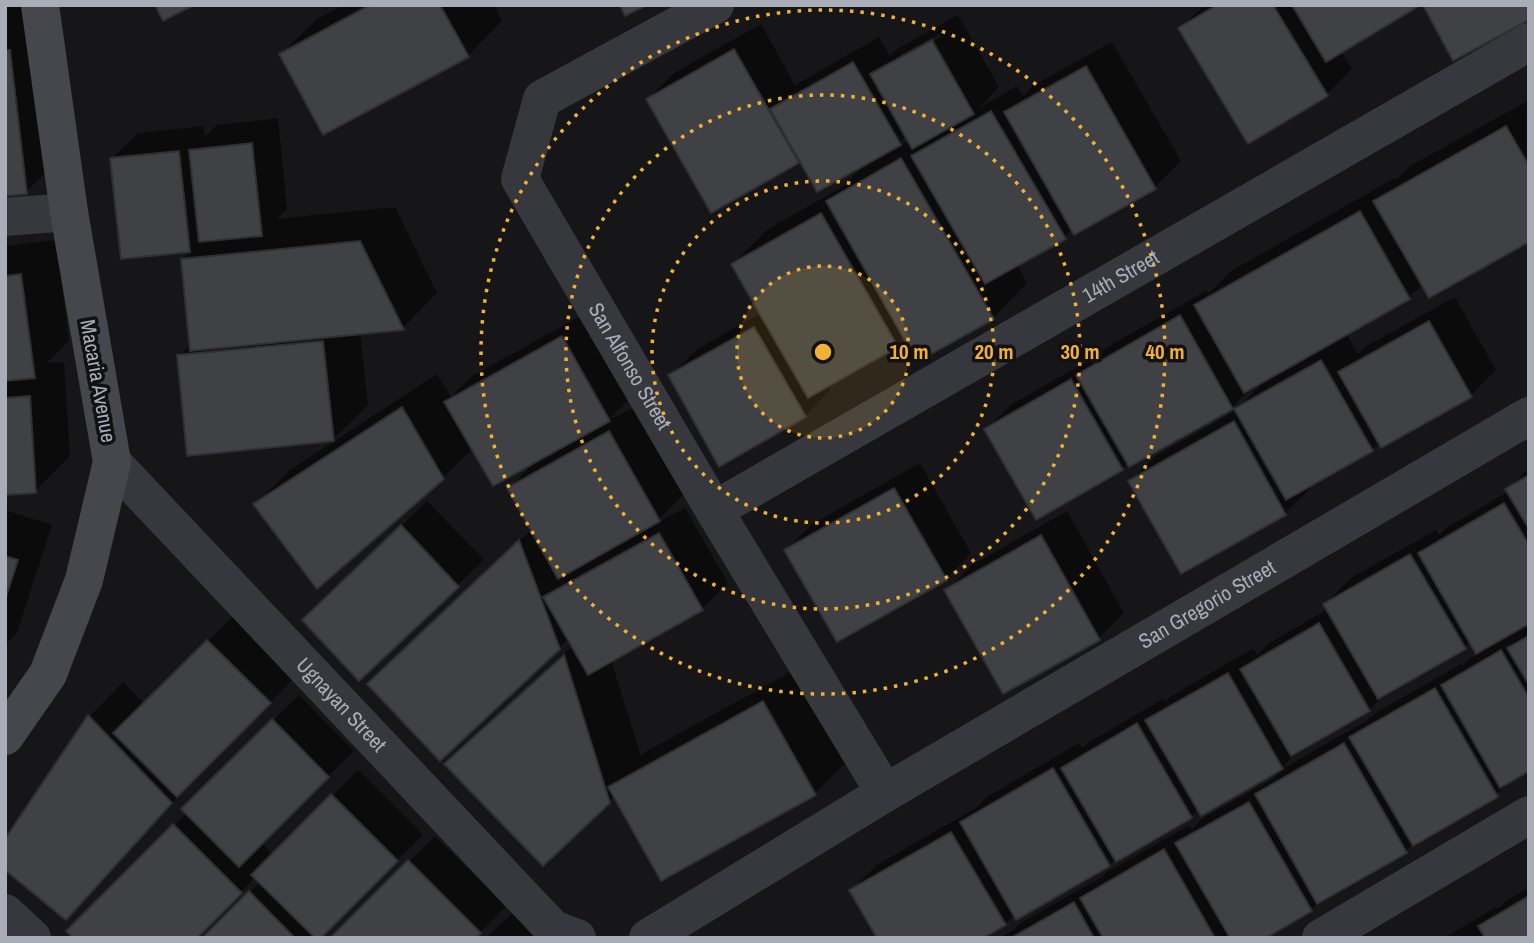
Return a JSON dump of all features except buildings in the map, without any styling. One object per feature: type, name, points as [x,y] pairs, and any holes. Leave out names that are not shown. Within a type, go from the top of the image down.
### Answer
[{"type":"street","name":"Macaria Avenue","points":[[5,736],[48,674],[84,580],[112,462],[69,212],[40,5]]},
{"type":"street","name":"San Alfonso Street","points":[[715,5],[542,99],[520,179],[714,510],[885,793]]},
{"type":"street","name":"14th Street","points":[[714,510],[1529,42]]},
{"type":"street","points":[[5,217],[69,212]]},
{"type":"street","name":"San Gregorio Street","points":[[885,793],[1529,416]]},
{"type":"street","name":"Ugnayan Street","points":[[112,462],[554,929],[577,938]]},
{"type":"street","points":[[648,938],[885,793]]},
{"type":"street","points":[[1321,938],[1529,815]]},
{"type":"street","points":[[5,913],[32,938]]}]
